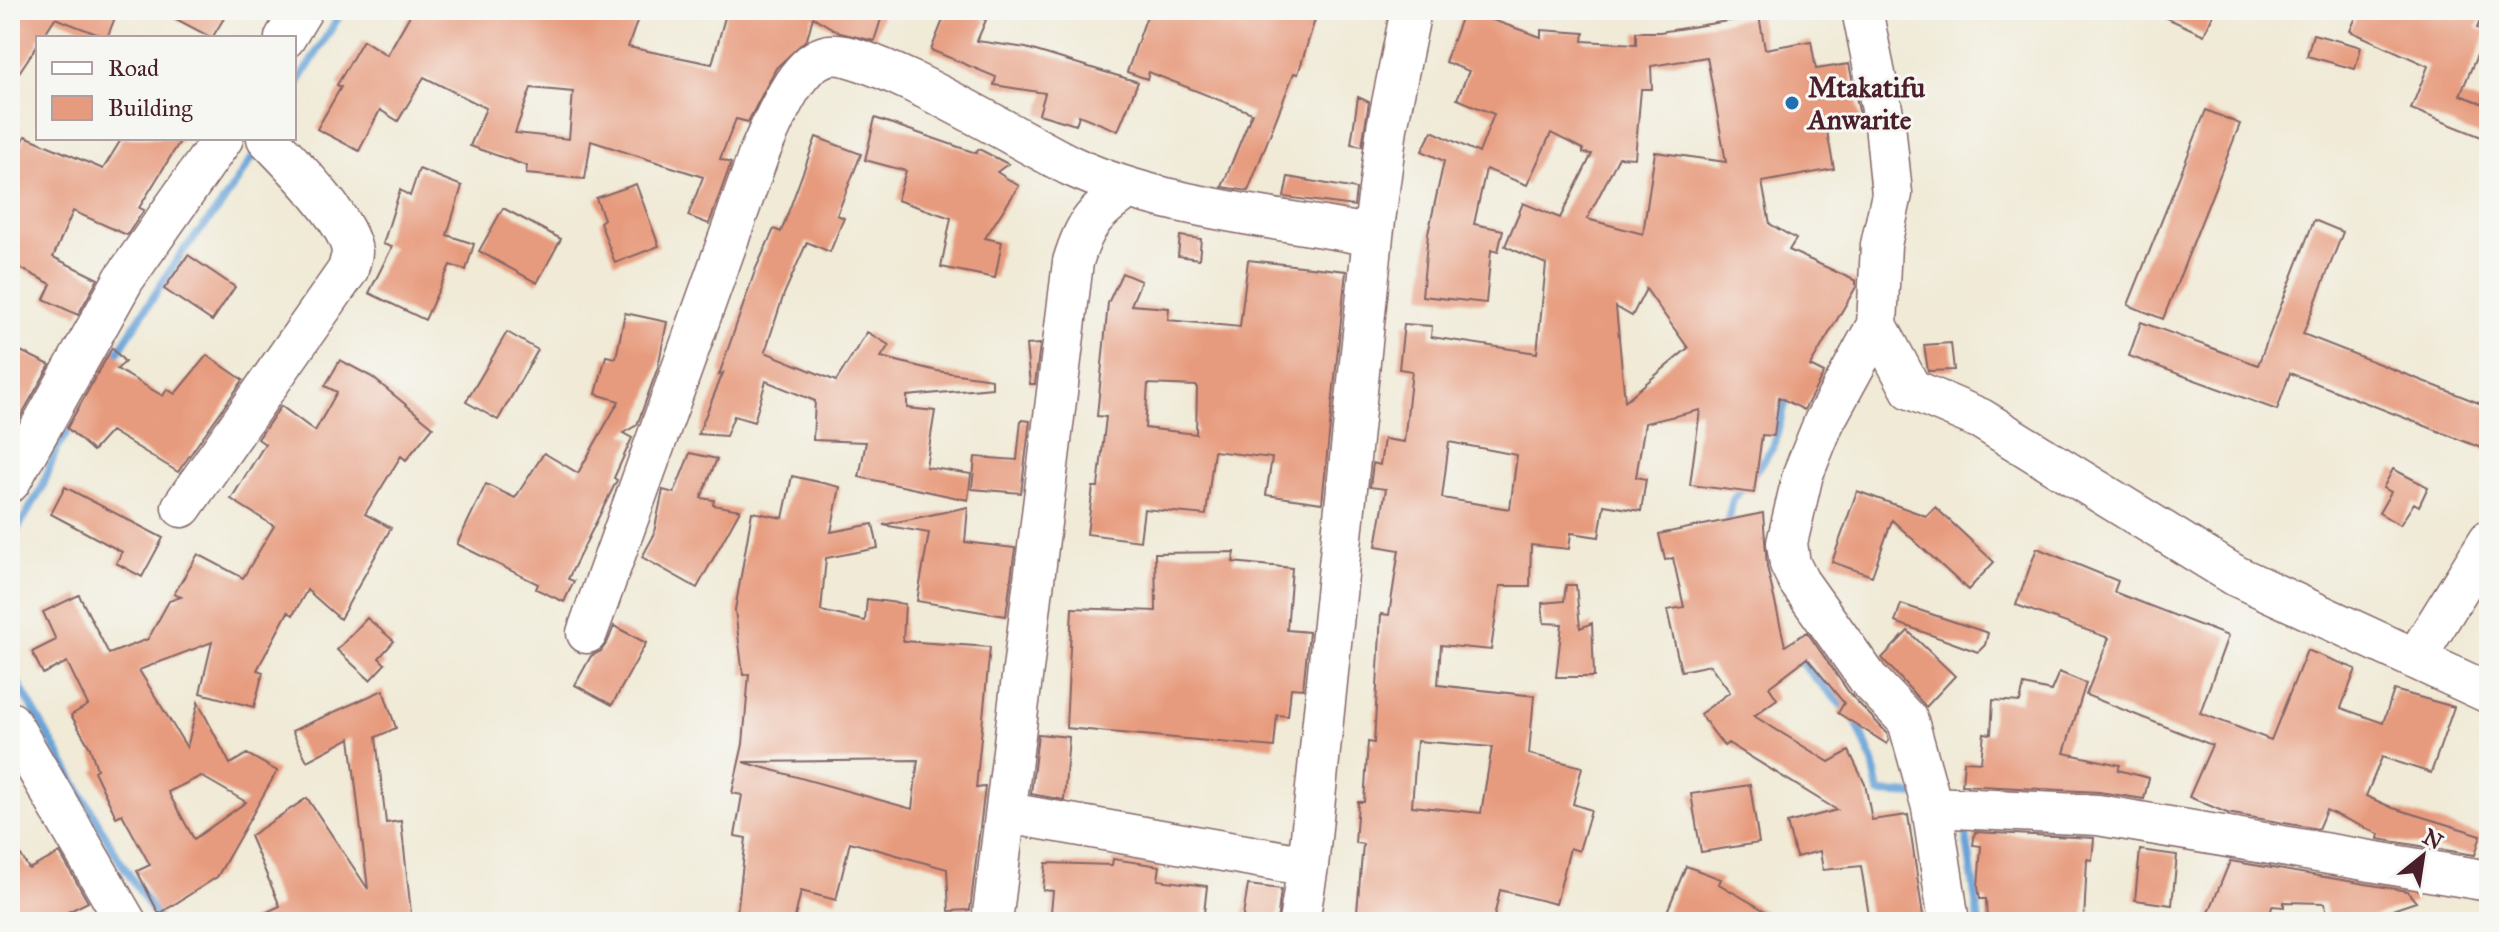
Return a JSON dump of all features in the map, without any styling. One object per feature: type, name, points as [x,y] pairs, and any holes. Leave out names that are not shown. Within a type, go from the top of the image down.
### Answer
[{"type":"street","points":[[286,36],[302,10]]},
{"type":"street","points":[[1299,922],[1308,866],[1373,236],[1387,128],[1411,10]]},
{"type":"street","points":[[1862,10],[1885,124],[1892,194],[1881,245],[1877,325],[1824,422],[1803,474],[1787,543],[1790,564],[1799,582],[1869,680],[1908,721],[1932,807],[1949,922]]},
{"type":"street","points":[[587,633],[760,151],[782,104],[810,64],[829,55],[877,65],[1073,166],[1129,188],[1373,236]]},
{"type":"street","points":[[10,482],[124,279],[222,140]]},
{"type":"street","points":[[182,507],[325,308],[350,261],[348,240],[318,192],[269,140]]},
{"type":"street","points":[[992,922],[1008,813],[1073,262],[1084,228],[1102,206],[1129,188]]},
{"type":"street","points":[[1877,325],[1911,389],[1981,419],[2236,576],[2293,606],[2489,693]]},
{"type":"street","points":[[2415,659],[2489,540]]},
{"type":"street","points":[[10,722],[126,922]]},
{"type":"street","points":[[1932,807],[2098,815],[2489,881]]},
{"type":"street","points":[[1008,813],[1308,866]]},
{"type":"building","points":[[10,10],[118,10],[108,36],[55,18],[43,36],[36,36],[36,47],[10,86]]},
{"type":"building","points":[[159,10],[229,10],[213,36]]},
{"type":"building","points":[[413,10],[641,10],[628,47],[712,64],[727,10],[884,10],[874,41],[840,33],[813,17],[807,39],[776,68],[748,122],[736,119],[720,159],[731,163],[709,224],[688,216],[703,177],[591,141],[585,179],[526,174],[527,166],[470,146],[486,108],[424,77],[398,121],[380,110],[359,151],[317,129],[341,87],[337,85],[363,40],[387,55]],"holes":[[[531,88],[573,92],[569,139],[515,133]]]},
{"type":"building","points":[[947,10],[961,10],[986,20],[977,41],[1026,48],[1138,82],[1118,131],[1079,115],[1076,125],[1039,114],[1045,93],[994,85],[996,77],[931,50]]},
{"type":"building","points":[[1149,10],[1318,10],[1298,74],[1294,73],[1248,191],[1222,187],[1252,113],[1149,72],[1147,79],[1127,72]]},
{"type":"building","points":[[1464,10],[1541,37],[1541,30],[1584,33],[1583,41],[1636,44],[1636,32],[1660,32],[1759,16],[1765,49],[1811,41],[1816,69],[1849,64],[1861,120],[1826,126],[1834,169],[1762,182],[1770,224],[1796,239],[1789,250],[1856,281],[1856,287],[1810,366],[1824,373],[1804,410],[1779,397],[1774,436],[1762,435],[1754,493],[1690,485],[1700,410],[1645,423],[1636,477],[1646,479],[1641,511],[1604,505],[1599,537],[1571,533],[1569,549],[1531,545],[1530,586],[1500,586],[1491,650],[1441,645],[1438,685],[1534,696],[1529,754],[1582,767],[1573,804],[1591,810],[1579,851],[1570,848],[1556,904],[1500,890],[1493,922],[1356,922],[1363,844],[1355,843],[1358,802],[1364,802],[1368,742],[1374,743],[1381,614],[1389,615],[1399,550],[1376,546],[1386,489],[1370,487],[1373,463],[1380,465],[1384,439],[1404,442],[1412,371],[1399,369],[1404,324],[1432,326],[1431,337],[1537,353],[1546,264],[1505,246],[1523,203],[1560,218],[1592,154],[1583,153],[1583,149],[1551,133],[1527,185],[1486,169],[1474,224],[1503,230],[1498,252],[1491,250],[1486,303],[1422,296],[1428,234],[1444,161],[1422,151],[1432,131],[1479,153],[1494,114],[1457,99],[1469,71],[1445,62]],"holes":[[[1707,57],[1726,162],[1655,152],[1643,234],[1587,219],[1619,157],[1635,158],[1641,89],[1652,89],[1651,66]],[[1646,289],[1688,348],[1625,401],[1616,307],[1632,316]],[[1449,442],[1517,455],[1510,509],[1442,498]],[[1417,741],[1492,747],[1481,813],[1412,806]]]},
{"type":"building","points":[[2149,10],[2215,10],[2204,35]]},
{"type":"building","points":[[2359,10],[2485,10],[2477,28],[2487,32],[2460,95],[2489,106],[2489,140],[2411,109],[2428,66],[2350,31]]},
{"type":"building","points":[[2313,34],[2361,47],[2355,69],[2307,56]]},
{"type":"building","points":[[1358,97],[1369,102],[1362,146],[1351,144]]},
{"type":"building","points":[[2206,110],[2240,124],[2163,319],[2128,305]]},
{"type":"building","points":[[875,118],[976,153],[979,149],[1008,164],[997,172],[1019,186],[985,238],[1002,242],[995,278],[941,267],[951,218],[897,200],[906,171],[865,160]]},
{"type":"building","points":[[25,136],[103,169],[121,140],[181,140],[139,208],[144,210],[127,235],[73,211],[53,257],[98,279],[78,315],[44,299],[51,284],[10,263],[10,171]]},
{"type":"building","points":[[816,137],[861,154],[837,215],[844,218],[830,252],[807,242],[784,294],[765,352],[836,381],[867,332],[889,345],[881,357],[937,371],[992,379],[992,388],[907,396],[907,408],[935,411],[926,467],[971,474],[968,500],[859,477],[866,442],[813,440],[815,401],[766,381],[754,422],[734,416],[726,436],[698,434],[723,373],[719,375],[756,268],[774,229],[781,232]]},
{"type":"building","points":[[419,169],[462,186],[447,235],[474,244],[466,270],[450,265],[425,320],[369,293],[392,247],[383,244],[400,190],[410,196]]},
{"type":"building","points":[[1288,177],[1356,189],[1354,206],[1284,197]]},
{"type":"building","points":[[636,184],[659,246],[615,263],[600,222],[604,219],[596,198]]},
{"type":"building","points":[[503,208],[561,239],[537,283],[479,251]]},
{"type":"building","points":[[2314,220],[2343,232],[2303,334],[2489,407],[2489,451],[2290,373],[2277,410],[2129,356],[2141,322],[2258,365]]},
{"type":"building","points":[[1180,236],[1201,239],[1199,259],[1178,256]]},
{"type":"building","points":[[188,255],[235,287],[212,321],[164,289]]},
{"type":"building","points":[[1248,260],[1346,271],[1322,503],[1266,495],[1272,458],[1214,451],[1206,515],[1144,509],[1140,541],[1087,534],[1093,487],[1098,487],[1106,417],[1097,416],[1108,303],[1122,273],[1141,281],[1131,305],[1169,308],[1168,320],[1240,327]],"holes":[[[1148,384],[1197,386],[1196,434],[1145,428]]]},
{"type":"building","points":[[625,313],[667,322],[658,367],[637,425],[623,433],[632,438],[614,478],[617,480],[568,579],[574,581],[564,602],[536,589],[538,584],[457,544],[486,484],[515,498],[544,453],[578,473],[619,401],[596,394],[606,356],[616,358]]},
{"type":"building","points":[[507,332],[538,350],[498,420],[466,402]]},
{"type":"building","points":[[1951,343],[1954,370],[1928,371],[1924,345]]},
{"type":"building","points":[[1040,344],[1035,384],[1030,384],[1026,345]]},
{"type":"building","points":[[10,346],[50,365],[10,435]]},
{"type":"building","points":[[112,348],[125,362],[117,369],[163,396],[167,389],[175,394],[207,355],[243,380],[178,472],[111,431],[93,451],[67,428]]},
{"type":"building","points":[[340,360],[372,377],[433,427],[406,460],[401,456],[365,514],[391,528],[340,619],[307,590],[293,615],[288,612],[257,670],[263,672],[254,707],[200,693],[212,642],[139,670],[187,748],[198,702],[230,764],[247,754],[277,771],[217,877],[159,914],[137,871],[150,865],[122,814],[116,817],[94,771],[97,769],[90,748],[71,715],[88,705],[67,662],[43,674],[32,652],[56,640],[43,612],[79,595],[109,654],[148,639],[169,601],[181,597],[174,594],[198,554],[243,578],[274,526],[231,499],[265,444],[258,439],[281,406],[315,431],[337,392],[325,386]],"holes":[[[201,776],[246,802],[194,839],[168,792]]]},
{"type":"building","points":[[1021,420],[1030,421],[1021,493],[972,489],[975,457],[1017,460]]},
{"type":"building","points":[[690,453],[717,459],[701,498],[714,500],[713,505],[740,510],[697,588],[642,557],[653,537],[663,490],[674,493]]},
{"type":"building","points":[[2393,469],[2428,487],[2419,506],[2414,503],[2400,525],[2379,513],[2391,492],[2383,488]]},
{"type":"building","points":[[792,476],[840,487],[831,532],[873,524],[878,548],[826,558],[821,611],[865,621],[867,599],[905,604],[903,641],[990,647],[976,788],[985,787],[970,910],[949,911],[947,869],[850,842],[836,900],[801,891],[794,922],[736,922],[746,838],[735,836],[742,795],[732,793],[743,744],[749,674],[743,675],[735,610],[752,512],[783,518]],"holes":[[[918,760],[912,809],[743,762]]]},
{"type":"building","points":[[65,487],[163,538],[142,577],[116,563],[122,552],[51,514]]},
{"type":"building","points":[[1857,491],[1926,516],[1935,507],[1994,562],[1968,590],[1892,520],[1872,576],[1832,562]]},
{"type":"building","points":[[968,507],[965,542],[1015,548],[1006,616],[917,601],[929,533],[883,525]]},
{"type":"building","points":[[1763,513],[1767,567],[1785,646],[1807,632],[1850,694],[1887,733],[1889,740],[1887,744],[1838,713],[1844,703],[1807,658],[1769,687],[1777,699],[1754,716],[1829,762],[1849,751],[1865,784],[1872,820],[1908,815],[1924,922],[1870,922],[1861,866],[1823,870],[1820,851],[1796,857],[1787,823],[1837,810],[1728,743],[1724,746],[1700,714],[1730,692],[1710,665],[1681,671],[1667,610],[1684,607],[1673,558],[1665,560],[1659,534]]},
{"type":"building","points":[[2037,548],[2118,581],[2114,592],[2228,636],[2200,713],[2271,740],[2307,650],[2356,669],[2341,708],[2383,723],[2394,690],[2454,707],[2431,773],[2382,757],[2366,796],[2393,808],[2481,835],[2475,855],[2378,839],[2379,834],[2326,810],[2318,829],[2227,813],[2189,797],[2212,745],[2086,695],[2109,638],[2016,605]]},
{"type":"building","points":[[1235,552],[1233,562],[1292,568],[1287,630],[1309,632],[1303,689],[1291,688],[1288,716],[1277,715],[1274,747],[1066,728],[1072,608],[1156,611],[1155,553]]},
{"type":"building","points":[[1566,585],[1576,585],[1580,628],[1592,623],[1594,677],[1556,677],[1562,624],[1544,623],[1542,603],[1564,601]]},
{"type":"building","points":[[1901,604],[1988,633],[1985,645],[1978,652],[1895,622]]},
{"type":"building","points":[[367,618],[394,641],[379,658],[385,664],[370,680],[337,650]]},
{"type":"building","points":[[614,626],[646,643],[612,705],[575,685],[591,656],[601,651],[608,641]]},
{"type":"building","points":[[1908,631],[1955,676],[1926,707],[1882,658]]},
{"type":"building","points":[[2059,672],[2086,683],[2064,753],[2120,765],[2118,770],[2149,778],[2144,799],[2099,792],[1962,785],[1964,761],[1981,762],[1984,733],[1991,734],[1993,700],[2020,702],[2024,685],[2051,691]]},
{"type":"building","points":[[383,690],[396,728],[376,737],[386,823],[401,821],[412,922],[245,922],[280,906],[250,836],[307,798],[368,889],[350,738],[307,761],[292,731]]},
{"type":"building","points":[[1038,734],[1069,737],[1064,800],[1031,794]]},
{"type":"building","points":[[1750,785],[1759,843],[1701,852],[1691,794]]},
{"type":"building","points":[[1975,832],[2094,838],[2092,860],[2087,859],[2084,922],[1987,922],[1986,899],[1980,899],[1978,887],[1981,846],[1973,845]]},
{"type":"building","points":[[10,836],[29,869],[60,853],[88,902],[48,922],[10,922]]},
{"type":"building","points":[[2140,850],[2177,855],[2172,905],[2135,900]]},
{"type":"building","points":[[1113,859],[1160,866],[1158,880],[1207,886],[1203,922],[1050,922],[1053,891],[1043,890],[1046,863],[1112,865]]},
{"type":"building","points":[[2230,861],[2407,891],[2416,902],[2357,922],[2328,922],[2325,903],[2284,902],[2284,907],[2272,906],[2269,922],[2205,922]]},
{"type":"building","points":[[1686,866],[1721,879],[1719,884],[1784,922],[1685,922],[1666,914]]},
{"type":"building","points":[[1248,885],[1281,889],[1277,922],[1242,922]]},
{"type":"waterway","points":[[296,86],[343,10]]},
{"type":"waterway","points":[[112,361],[183,251],[219,208],[259,148]]},
{"type":"waterway","points":[[1726,528],[1733,500],[1773,447],[1789,390]]},
{"type":"waterway","points":[[10,541],[42,488],[56,450],[73,422]]},
{"type":"waterway","points":[[1795,657],[1855,719],[1873,762],[1879,793],[1917,795]]},
{"type":"waterway","points":[[10,669],[118,858],[160,922]]},
{"type":"waterway","points":[[1964,820],[1979,922]]},
{"type":"place","name":"Mtakatifu Anwarite","points":[[1792,103]]}]
